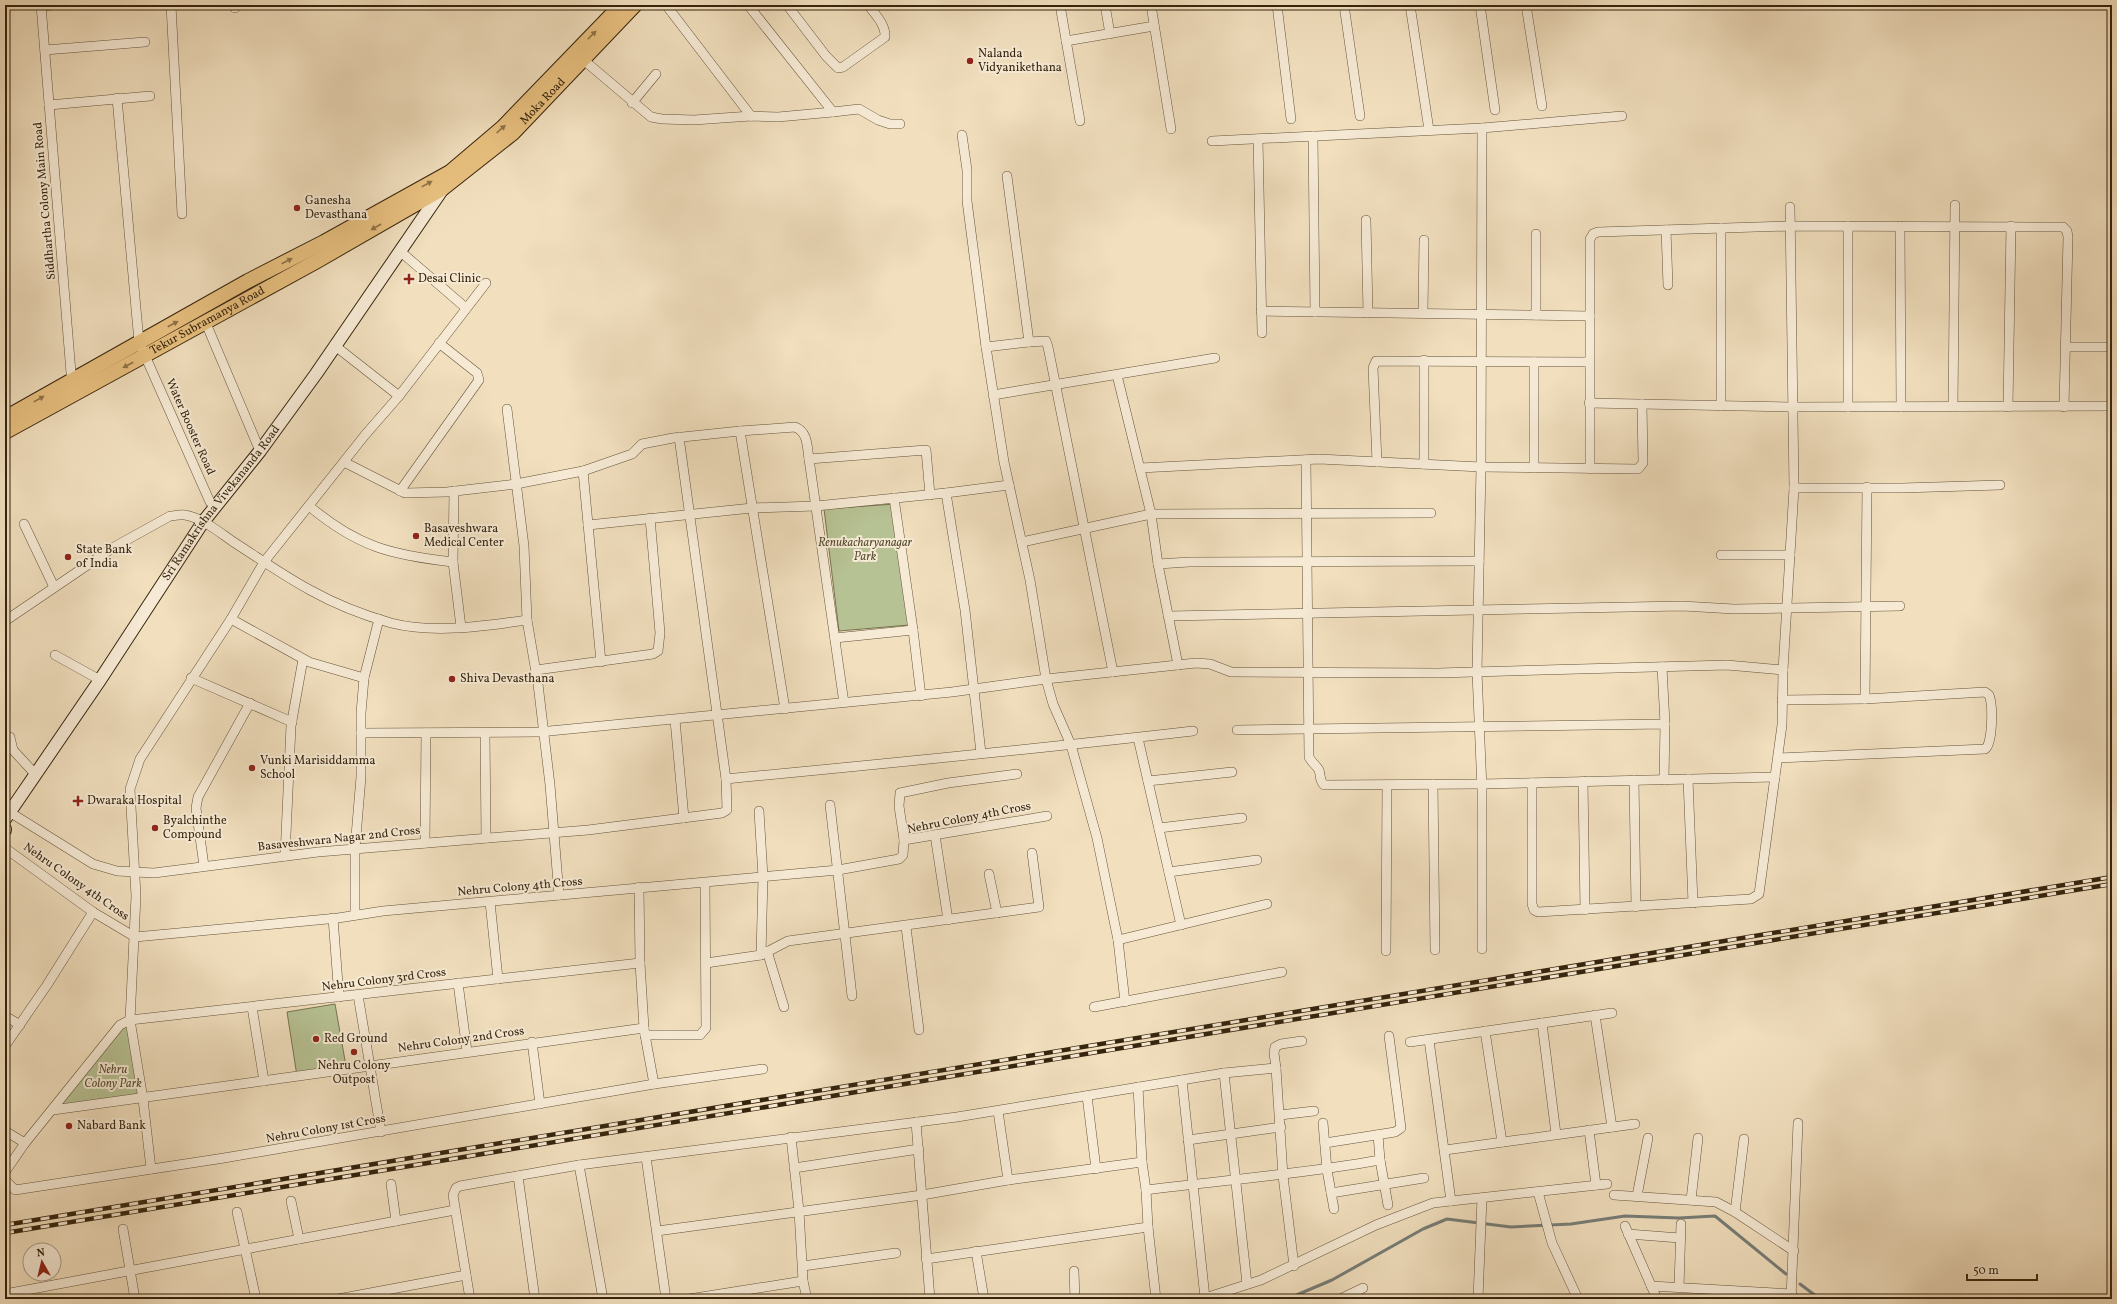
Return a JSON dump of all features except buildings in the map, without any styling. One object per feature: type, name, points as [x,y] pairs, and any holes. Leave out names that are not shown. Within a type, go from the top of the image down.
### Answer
[{"type":"main road","name":"Moka Road","points":[[407,202],[442,189],[513,133],[621,5]]},
{"type":"main road","name":"Moka Road","points":[[407,202],[450,172],[503,127],[635,5]]},
{"type":"main road","name":"Sri Ramakrishna Vivekananda Road","points":[[8,816],[100,680],[203,522],[260,451],[316,374],[334,345],[401,252],[442,189],[450,172]]},
{"type":"main road","points":[[5,418],[73,388],[139,342],[407,202]]},
{"type":"main road","name":"Tekur Subramanya Road","points":[[5,432],[73,388],[144,356],[407,202]]},
{"type":"street","points":[[41,5],[52,5]]},
{"type":"street","name":"Siddhartha Colony Main Road","points":[[41,5],[73,388]]},
{"type":"street","points":[[171,5],[182,214]]},
{"type":"street","points":[[666,5],[751,116]]},
{"type":"street","points":[[748,5],[833,112]]},
{"type":"street","points":[[788,5],[826,56],[838,68],[843,67],[885,37],[883,26],[868,5]]},
{"type":"street","points":[[1060,5],[1080,121]]},
{"type":"street","points":[[1105,5],[1110,34]]},
{"type":"street","points":[[1151,5],[1171,129]]},
{"type":"street","points":[[1277,5],[1292,118]]},
{"type":"street","points":[[1344,5],[1360,116]]},
{"type":"street","points":[[1410,5],[1429,130]]},
{"type":"street","points":[[1480,5],[1495,110]]},
{"type":"street","points":[[1526,5],[1542,106]]},
{"type":"street","points":[[1066,41],[1154,26]]},
{"type":"street","points":[[45,50],[145,42]]},
{"type":"street","points":[[579,56],[632,103],[651,117],[662,119],[694,120],[751,116],[778,117],[859,110],[878,120],[890,124],[900,124]]},
{"type":"street","points":[[632,103],[656,74]]},
{"type":"street","points":[[49,105],[150,96]]},
{"type":"street","name":"Water Booster Road","points":[[117,98],[139,342],[210,502],[216,506]]},
{"type":"street","points":[[1212,141],[1482,128],[1622,116]]},
{"type":"street","points":[[1482,128],[1481,467],[1477,672],[1478,728],[1482,784],[1482,949]]},
{"type":"street","points":[[962,135],[967,170],[967,201],[986,347],[1009,485],[1030,580],[1046,679],[1053,704],[1071,745],[1097,838],[1118,940],[1125,1002]]},
{"type":"street","points":[[1313,136],[1315,312]]},
{"type":"street","points":[[1258,139],[1262,333]]},
{"type":"street","points":[[1007,176],[1029,342]]},
{"type":"street","points":[[1953,407],[1955,205]]},
{"type":"street","points":[[1532,783],[1532,904],[1534,910],[1544,913],[1751,899],[1759,894],[1782,725],[1783,670],[1794,488],[1790,207]]},
{"type":"street","points":[[1366,220],[1368,313]]},
{"type":"street","points":[[1590,469],[1590,239],[1593,234],[1598,232],[1790,226],[2058,226],[2067,231],[2064,407]]},
{"type":"street","points":[[1848,226],[1848,407]]},
{"type":"street","points":[[1900,226],[1901,407]]},
{"type":"street","points":[[2008,407],[2011,226]]},
{"type":"street","points":[[1721,228],[1721,406]]},
{"type":"street","points":[[1666,230],[1668,285]]},
{"type":"street","points":[[1536,234],[1536,315]]},
{"type":"street","points":[[1424,240],[1424,314]]},
{"type":"street","points":[[401,252],[466,308]]},
{"type":"street","points":[[151,1169],[143,1099],[130,1016],[135,937],[135,872],[130,789],[134,773],[140,759],[191,678],[231,619],[264,562],[399,396],[486,283]]},
{"type":"street","points":[[1261,311],[1590,316]]},
{"type":"street","points":[[205,321],[260,451]]},
{"type":"street","points":[[986,347],[1046,341],[1113,672]]},
{"type":"street","points":[[400,491],[479,380],[476,374],[439,343]]},
{"type":"street","points":[[334,345],[399,396]]},
{"type":"street","points":[[2066,347],[2112,347]]},
{"type":"street","points":[[993,395],[1056,386],[1215,358]]},
{"type":"street","points":[[1377,462],[1374,363],[1376,360],[1589,362]]},
{"type":"street","points":[[1424,360],[1424,464]]},
{"type":"street","points":[[1534,362],[1534,468]]},
{"type":"street","points":[[1117,375],[1151,514],[1158,564],[1178,665]]},
{"type":"street","points":[[1589,403],[1792,407],[2112,406]]},
{"type":"street","points":[[1140,468],[1306,460],[1481,467],[1632,470],[1642,467],[1642,404]]},
{"type":"street","points":[[507,409],[524,546],[527,620],[536,670],[550,785],[559,895]]},
{"type":"street","points":[[344,462],[400,491],[418,494],[516,484],[583,471],[632,454],[642,444],[679,437],[795,427],[801,430],[805,435],[844,704]]},
{"type":"street","points":[[740,431],[785,709]]},
{"type":"street","points":[[679,437],[726,779],[1071,745],[1193,731]]},
{"type":"street","points":[[809,459],[926,450],[930,495]]},
{"type":"street","points":[[1306,460],[1309,757],[1317,767],[1321,782],[1324,785],[1482,784],[1775,777]]},
{"type":"street","points":[[583,471],[601,662]]},
{"type":"street","points":[[588,525],[752,508],[816,506],[930,495],[1009,485]]},
{"type":"street","points":[[1794,488],[1902,488],[2000,485]]},
{"type":"street","points":[[1865,699],[1864,607],[1867,487]]},
{"type":"street","points":[[454,491],[453,562],[461,627]]},
{"type":"street","points":[[946,493],[959,566],[981,753]]},
{"type":"street","points":[[894,498],[921,696]]},
{"type":"street","points":[[309,506],[344,532],[369,546],[414,558],[453,562]]},
{"type":"street","points":[[1022,542],[1151,514],[1431,513]]},
{"type":"street","points":[[6,617],[114,547],[170,516],[186,515],[203,522],[264,562],[336,603],[379,619],[413,626],[461,627],[527,620]]},
{"type":"street","points":[[536,670],[653,654],[658,651],[660,634],[650,518]]},
{"type":"street","points":[[24,524],[54,587]]},
{"type":"street","points":[[1721,555],[1790,555]]},
{"type":"street","points":[[1158,564],[1189,562],[1478,561]]},
{"type":"street","points":[[1168,616],[1682,606],[1787,608],[1900,606]]},
{"type":"street","points":[[231,619],[303,659],[364,678]]},
{"type":"street","points":[[355,915],[356,848],[361,777],[361,733],[364,678],[379,619]]},
{"type":"street","points":[[835,638],[913,630]]},
{"type":"street","points":[[55,655],[100,680]]},
{"type":"street","points":[[285,856],[292,722],[303,659]]},
{"type":"street","points":[[361,733],[543,732],[921,696],[1046,679],[1178,665],[1210,664],[1231,672],[1477,672],[1727,665],[1783,670]]},
{"type":"street","points":[[1662,667],[1665,724],[1664,780]]},
{"type":"street","points":[[191,678],[292,722]]},
{"type":"street","points":[[1778,758],[1985,749],[1990,743],[1992,704],[1989,695],[1985,692],[1865,699],[1782,700]]},
{"type":"street","points":[[204,866],[196,808],[198,797],[250,703]]},
{"type":"street","points":[[674,720],[684,818]]},
{"type":"street","points":[[1237,730],[1478,728],[1665,724]]},
{"type":"street","points":[[425,843],[426,733]]},
{"type":"street","points":[[485,733],[486,838]]},
{"type":"street","points":[[10,737],[13,750],[36,775]]},
{"type":"street","points":[[1138,738],[1181,925]]},
{"type":"street","points":[[1148,781],[1232,772]]},
{"type":"street","points":[[904,840],[899,806],[900,793],[948,783],[1017,774]]},
{"type":"street","name":"Basaveshwara Nagar 2nd Cross","points":[[8,816],[93,864],[117,871],[154,873],[356,848],[554,833],[716,814],[727,810],[726,779]]},
{"type":"street","points":[[1688,779],[1693,903]]},
{"type":"street","points":[[1634,780],[1636,907]]},
{"type":"street","points":[[1583,782],[1585,910]]},
{"type":"street","points":[[1433,784],[1435,950]]},
{"type":"street","points":[[1386,951],[1387,785]]},
{"type":"street","points":[[830,805],[852,996]]},
{"type":"street","points":[[759,812],[763,877],[764,953],[784,1007]]},
{"type":"street","name":"Nehru Colony 4th Cross","points":[[5,848],[93,912],[135,937],[639,887],[705,883],[838,870],[899,859],[903,855],[904,840],[1047,816]]},
{"type":"street","points":[[1158,828],[1242,818]]},
{"type":"street","points":[[935,835],[948,920]]},
{"type":"street","points":[[705,883],[706,963],[764,953],[788,941],[906,927],[1039,907],[1032,853]]},
{"type":"street","points":[[1169,872],[1257,860]]},
{"type":"street","points":[[989,874],[997,913]]},
{"type":"street","points":[[639,887],[640,964],[645,1031],[654,1084]]},
{"type":"street","points":[[490,902],[498,979]]},
{"type":"street","points":[[1118,940],[1267,904]]},
{"type":"street","points":[[5,1046],[93,912]]},
{"type":"street","points":[[333,918],[339,997]]},
{"type":"street","points":[[906,927],[919,1030]]},
{"type":"street","name":"Nehru Colony 2nd Cross","points":[[53,1110],[143,1099],[532,1042],[645,1031],[700,1035],[706,1028],[706,963]]},
{"type":"street","name":"Nehru Colony 3rd Cross","points":[[130,1016],[252,1007],[640,964]]},
{"type":"street","points":[[1094,1007],[1282,972]]},
{"type":"street","points":[[458,983],[467,1051]]},
{"type":"street","points":[[358,995],[381,1132]]},
{"type":"street","points":[[252,1007],[264,1081]]},
{"type":"street","points":[[1410,1042],[1612,1013]]},
{"type":"street","points":[[5,1016],[20,1025]]},
{"type":"street","points":[[5,1172],[25,1144],[120,1025],[130,1016]]},
{"type":"street","points":[[1595,1016],[1612,1127]]},
{"type":"street","points":[[1542,1023],[1556,1134]]},
{"type":"street","points":[[1485,1031],[1502,1142]]},
{"type":"street","points":[[1325,1143],[1396,1132],[1401,1128],[1389,1036]]},
{"type":"street","points":[[1429,1040],[1452,1201]]},
{"type":"street","points":[[1294,1266],[1283,1176],[1281,1127],[1274,1053],[1275,1047],[1281,1044],[1302,1041]]},
{"type":"street","points":[[532,1042],[540,1104]]},
{"type":"street","points":[[470,1299],[453,1195],[456,1188],[460,1186],[579,1165],[998,1111],[1224,1073],[1276,1068]]},
{"type":"street","name":"Nehru Colony 1st Cross","points":[[5,1180],[15,1190],[381,1132],[654,1084],[763,1069]]},
{"type":"street","points":[[1224,1073],[1247,1284]]},
{"type":"street","points":[[1182,1080],[1204,1299],[1294,1266],[1376,1225],[1433,1203],[1607,1184]]},
{"type":"street","points":[[1138,1087],[1142,1162],[1156,1299]]},
{"type":"street","points":[[1087,1096],[1096,1169]]},
{"type":"street","points":[[998,1111],[1008,1180]]},
{"type":"street","points":[[1280,1115],[1314,1111]]},
{"type":"street","points":[[916,1122],[930,1299]]},
{"type":"street","points":[[1651,1286],[1792,1296],[1798,1122]]},
{"type":"street","points":[[1323,1123],[1327,1170],[1334,1209]]},
{"type":"street","points":[[1445,1150],[1635,1124]]},
{"type":"street","points":[[1188,1140],[1281,1127]]},
{"type":"street","points":[[1589,1130],[1596,1185]]},
{"type":"street","points":[[5,1131],[25,1144]]},
{"type":"street","points":[[1378,1135],[1380,1160],[1388,1204]]},
{"type":"street","points":[[791,1137],[799,1211],[803,1281],[807,1299]]},
{"type":"street","points":[[1637,1196],[1648,1138]]},
{"type":"street","points":[[1691,1200],[1698,1138]]},
{"type":"street","points":[[1735,1212],[1744,1139]]},
{"type":"street","points":[[794,1168],[918,1149]]},
{"type":"street","points":[[646,1157],[666,1299]]},
{"type":"street","points":[[1146,1190],[1236,1178],[1283,1176],[1327,1170],[1380,1160]]},
{"type":"street","points":[[657,1230],[922,1195],[1008,1180],[1142,1162]]},
{"type":"street","points":[[579,1165],[602,1299]]},
{"type":"street","points":[[518,1176],[535,1299]]},
{"type":"street","points":[[1331,1193],[1384,1186],[1424,1178]]},
{"type":"street","points":[[391,1184],[396,1221]]},
{"type":"street","points":[[1538,1192],[1552,1243],[1578,1299]]},
{"type":"street","points":[[1614,1195],[1716,1202],[1735,1212],[1794,1251]]},
{"type":"street","points":[[1478,1299],[1482,1198]]},
{"type":"street","points":[[291,1201],[299,1239]]},
{"type":"street","points":[[5,1294],[455,1210]]},
{"type":"street","points":[[237,1212],[256,1299]]},
{"type":"street","points":[[1679,1287],[1680,1224]]},
{"type":"street","points":[[926,1259],[1148,1227]]},
{"type":"street","points":[[123,1229],[135,1299]]},
{"type":"street","points":[[1657,1299],[1626,1230],[1680,1238]]},
{"type":"street","points":[[976,1251],[984,1299]]},
{"type":"street","points":[[802,1266],[896,1253]]},
{"type":"street","points":[[1074,1271],[1075,1299]]},
{"type":"street","points":[[338,1299],[466,1275]]},
{"type":"street","points":[[689,1299],[803,1281]]},
{"type":"street","points":[[1340,1299],[1363,1288]]},
{"type":"green space","name":"Renukacharyanagar Park","points":[[895,504],[909,625],[839,631],[824,509]]},
{"type":"green space","name":"Red Ground","points":[[335,1004],[346,1066],[297,1076],[287,1012]]},
{"type":"green space","name":"Nehru Colony Park","points":[[129,1025],[140,1098],[58,1107],[121,1026]]},
{"type":"waterway","points":[[1287,1299],[1332,1280],[1423,1229],[1447,1219],[1511,1227],[1571,1224],[1625,1216],[1679,1218],[1715,1216],[1786,1274]]},
{"type":"waterway","points":[[1800,1284],[1820,1299]]},
{"type":"railway","points":[[5,1225],[2112,877]]},
{"type":"railway","points":[[5,1233],[2112,884]]},
{"type":"place","name":"Nalanda Vidyanikethana","points":[[970,61]]},
{"type":"place","name":"Ganesha Devasthana","points":[[297,208]]},
{"type":"place","name":"Desai Clinic","points":[[409,279]]},
{"type":"place","name":"Basaveshwara Medical Center","points":[[416,536]]},
{"type":"place","name":"State Bank of India","points":[[68,557]]},
{"type":"place","name":"Shiva Devasthana","points":[[452,679]]},
{"type":"place","name":"Vunki Marisiddamma School","points":[[252,768]]},
{"type":"place","name":"Dwaraka Hospital","points":[[78,801]]},
{"type":"place","name":"Byalchinthe Compound","points":[[155,828]]},
{"type":"place","name":"Red Ground","points":[[316,1039]]},
{"type":"place","name":"Nehru Colony Outpost","points":[[354,1052]]},
{"type":"place","name":"Nabard Bank","points":[[69,1126]]}]
